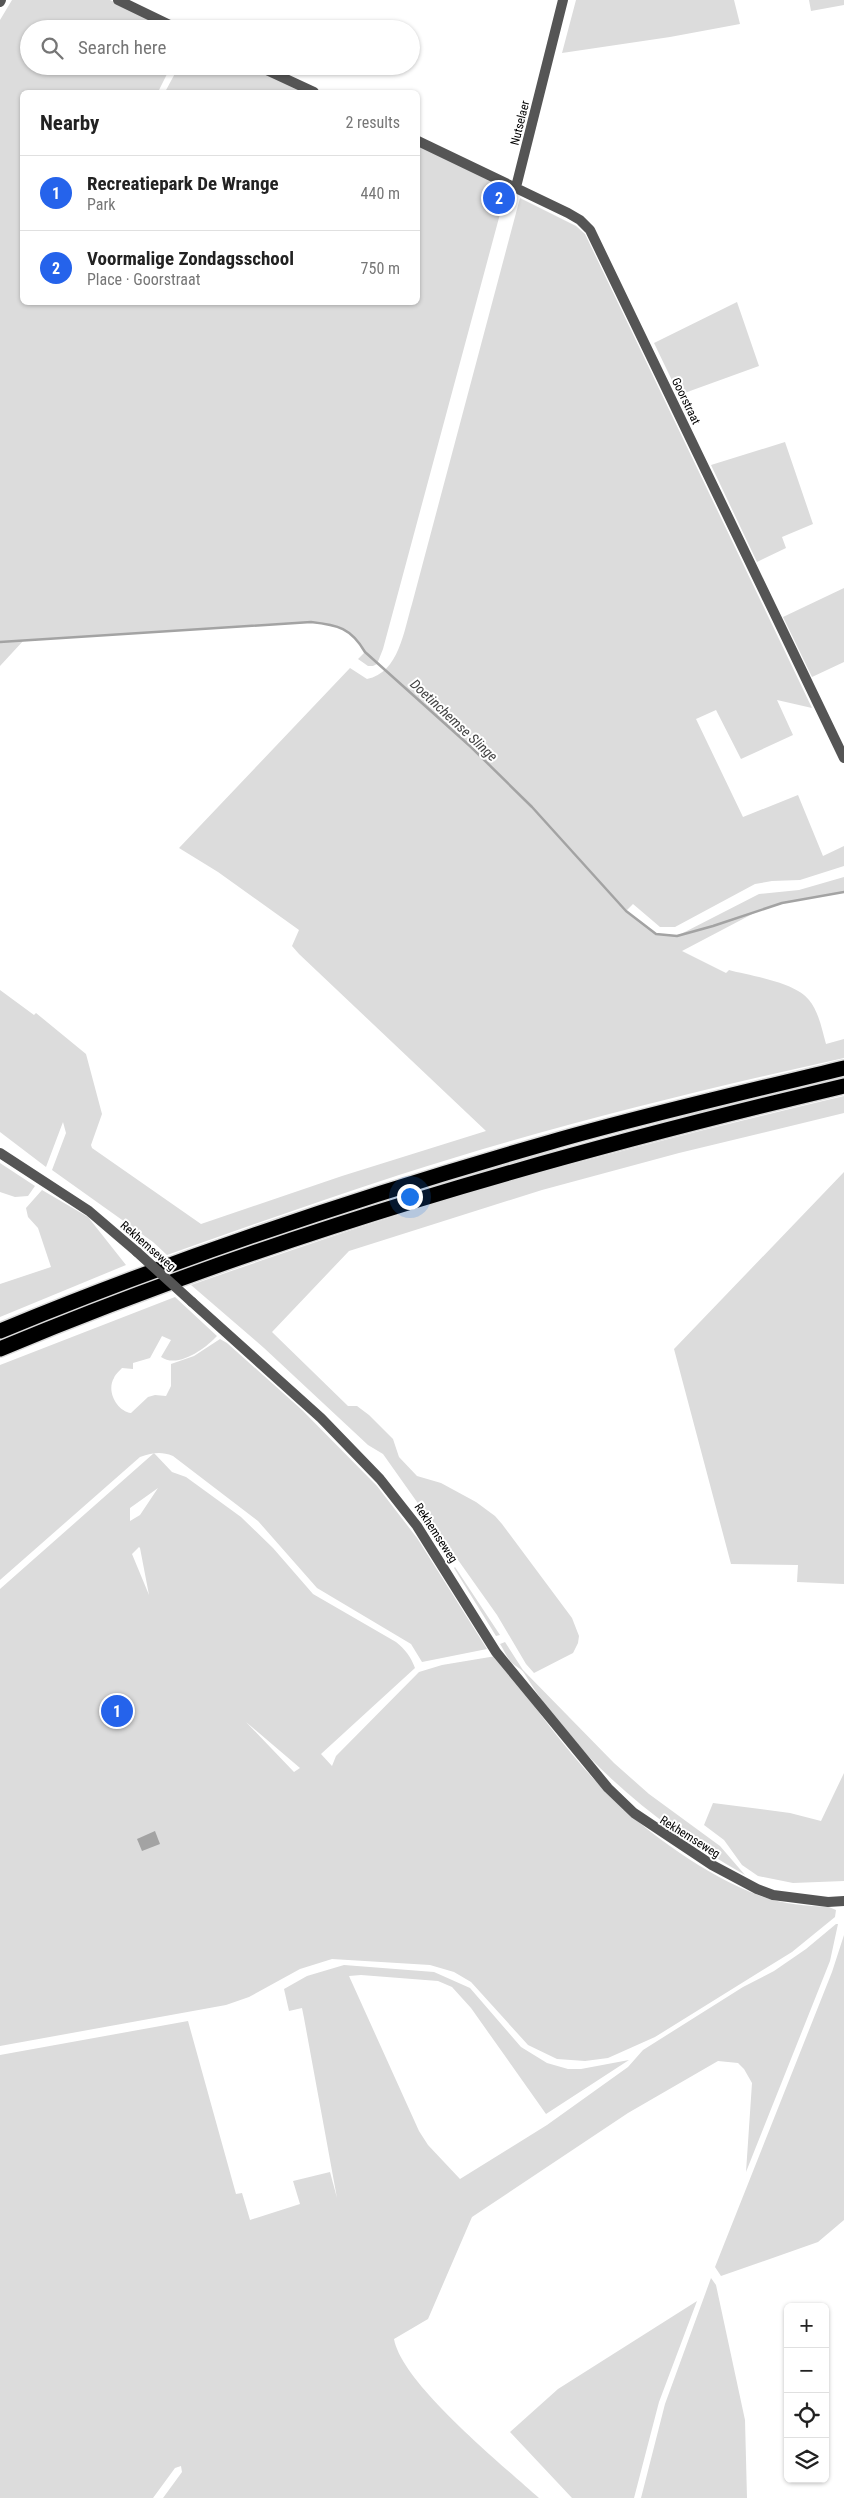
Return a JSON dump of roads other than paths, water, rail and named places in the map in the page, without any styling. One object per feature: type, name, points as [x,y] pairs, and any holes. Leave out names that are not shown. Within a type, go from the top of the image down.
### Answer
[{"type":"highway","points":[[0,1331],[198,1255],[403,1187],[552,1142],[844,1068]]},
{"type":"highway","points":[[0,1349],[196,1274],[414,1201],[549,1160],[694,1121],[844,1086]]},
{"type":"street","points":[[118,0],[159,20]]},
{"type":"street","name":"Nutselaer","points":[[516,187],[563,0]]},
{"type":"street","name":"Nutselaer","points":[[548,65],[559,43],[570,0]]},
{"type":"street","points":[[277,75],[310,90]]},
{"type":"street","name":"Goorstraat","points":[[420,142],[516,187],[580,220],[590,230],[844,758]]},
{"type":"street","name":"Rekhemseweg","points":[[0,1153],[89,1211],[137,1252],[321,1418],[380,1479],[417,1526],[496,1652],[608,1788],[634,1813],[712,1865],[757,1889],[773,1895],[828,1902],[844,1901]]},
{"type":"waterway","name":"Doetinchemse Slinge","points":[[0,642],[311,622],[336,626],[349,633],[365,652],[471,747],[532,807],[626,911],[656,934],[677,936],[782,903],[844,892]]},
{"type":"place","name":"Voormalige Zondagsschool","points":[[499,198]]},
{"type":"place","name":"Recreatiepark De Wrange","points":[[117,1711]]}]
